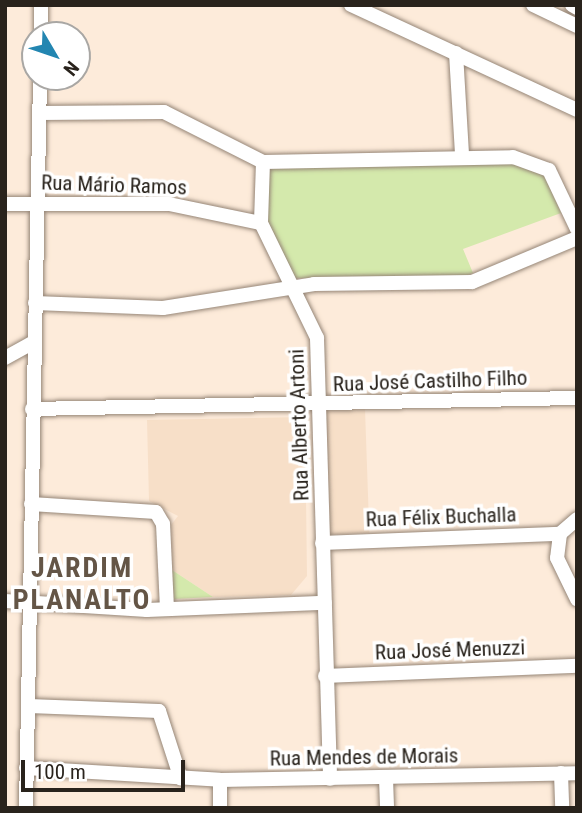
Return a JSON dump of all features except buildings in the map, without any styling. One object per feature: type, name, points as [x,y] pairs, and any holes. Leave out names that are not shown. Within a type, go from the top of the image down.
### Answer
[{"type":"street","points":[[351,5],[577,110]]},
{"type":"street","points":[[533,5],[577,26]]},
{"type":"street","points":[[572,5],[577,8]]},
{"type":"street","points":[[456,53],[461,154]]},
{"type":"street","points":[[26,808],[40,91]]},
{"type":"street","points":[[39,113],[164,112],[262,162],[461,154],[513,157],[549,170],[577,229]]},
{"type":"street","name":"Rua Alberto Artoni","points":[[262,162],[261,223],[317,338],[330,779]]},
{"type":"street","name":"Rua Mário Ramos","points":[[5,204],[169,204],[261,223]]},
{"type":"street","points":[[35,303],[163,308],[292,287],[472,282],[577,239]]},
{"type":"street","points":[[5,358],[33,342]]},
{"type":"street","name":"Rua José Castilho Filho","points":[[32,409],[577,398]]},
{"type":"street","points":[[31,504],[156,512],[163,524],[167,609]]},
{"type":"street","points":[[577,519],[560,534],[561,575],[577,599]]},
{"type":"street","name":"Rua Félix Buchalla","points":[[322,542],[560,534]]},
{"type":"street","points":[[5,601],[30,600],[167,609],[325,603]]},
{"type":"street","name":"Rua José Menuzzi","points":[[325,676],[577,666]]},
{"type":"street","points":[[29,706],[159,711],[181,779]]},
{"type":"street","name":"Rua Mendes de Morais","points":[[26,768],[220,780],[577,773]]},
{"type":"street","points":[[561,773],[562,808]]},
{"type":"street","points":[[386,778],[387,808]]},
{"type":"street","points":[[220,780],[220,808]]},
{"type":"shaded area","points":[[365,409],[369,533],[326,534],[322,411]]},
{"type":"shaded area","points":[[305,417],[307,576],[291,595],[213,597],[172,570],[171,525],[178,516],[149,501],[147,420]]},
{"type":"green space","points":[[503,160],[545,176],[561,213],[463,249],[473,273],[462,277],[294,278],[267,219],[269,169]]},
{"type":"green space","points":[[172,570],[213,597],[174,599]]},
{"type":"district","name":"JARDIM PLANALTO","points":[[82,584]]}]
